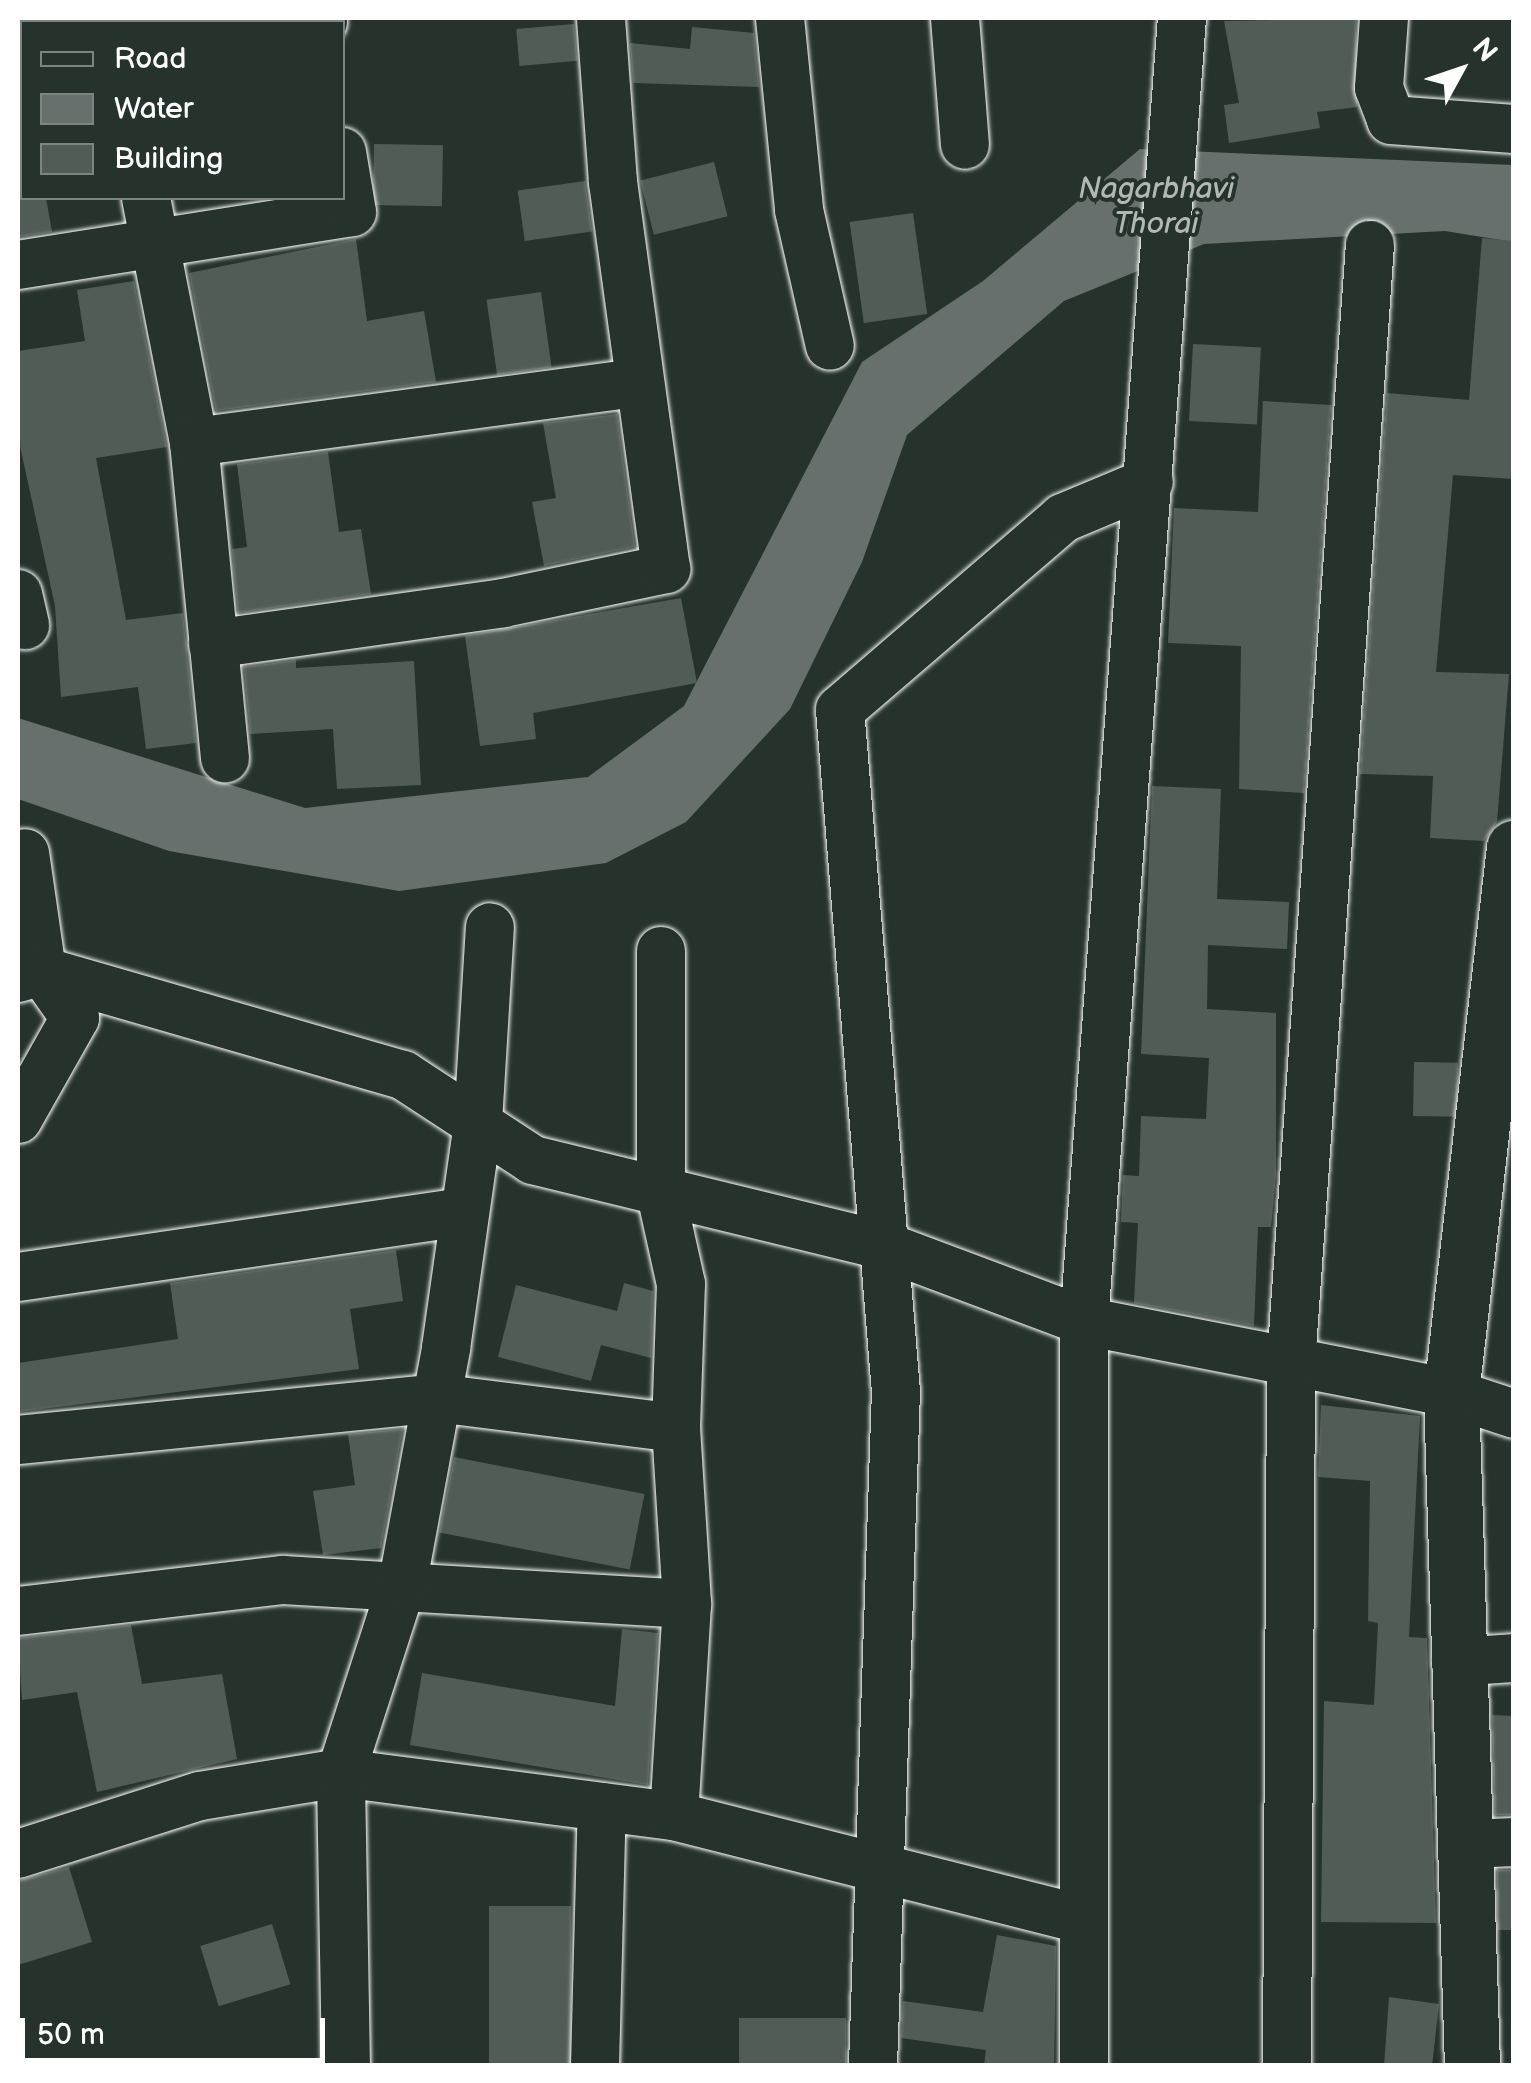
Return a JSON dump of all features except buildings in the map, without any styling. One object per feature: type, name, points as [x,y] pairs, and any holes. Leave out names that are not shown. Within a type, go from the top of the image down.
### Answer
[{"type":"street","points":[[213,644],[503,603],[666,569],[638,383],[600,18]]},
{"type":"street","points":[[780,18],[798,210],[830,346]]},
{"type":"street","points":[[955,18],[965,145]]},
{"type":"street","points":[[1084,2066],[1084,1320],[1180,122],[1182,18]]},
{"type":"street","points":[[1384,18],[1379,88],[1391,120],[1514,129]]},
{"type":"street","points":[[18,266],[150,218],[352,212],[345,170]]},
{"type":"street","points":[[150,218],[194,442],[225,758]]},
{"type":"street","points":[[1287,2066],[1291,1364],[1370,245]]},
{"type":"street","points":[[194,442],[638,383]]},
{"type":"street","points":[[873,2066],[896,1392],[840,710],[1063,518],[1149,482]]},
{"type":"street","points":[[1472,2066],[1491,1843],[1456,1662],[1451,1394],[1514,848]]},
{"type":"street","points":[[18,1120],[75,1018],[30,974],[25,852]]},
{"type":"street","points":[[346,2066],[340,1773],[403,1582],[436,1398],[478,1122],[490,927]]},
{"type":"street","points":[[661,951],[661,1194],[681,1284],[676,1428],[688,1604],[674,1816]]},
{"type":"street","points":[[30,974],[403,1075],[533,1160],[881,1245],[1084,1320],[1451,1394],[1514,1414]]},
{"type":"street","points":[[18,1277],[463,1212]]},
{"type":"street","points":[[18,1440],[436,1398],[676,1428]]},
{"type":"street","points":[[18,1611],[283,1580],[403,1582],[688,1604]]},
{"type":"street","points":[[1456,1662],[1514,1658]]},
{"type":"street","points":[[18,1854],[200,1796],[340,1773],[674,1816],[877,1872],[1082,1919]]},
{"type":"street","points":[[595,2066],[602,1807]]},
{"type":"water","name":"Nagarbhavi Thorai","points":[[1140,149],[1513,165],[1513,242],[1445,231],[1204,244],[1064,301],[907,435],[862,562],[790,709],[686,822],[606,863],[399,891],[169,851],[18,799],[18,718],[305,808],[588,777],[684,706],[862,362],[983,281]]}]
